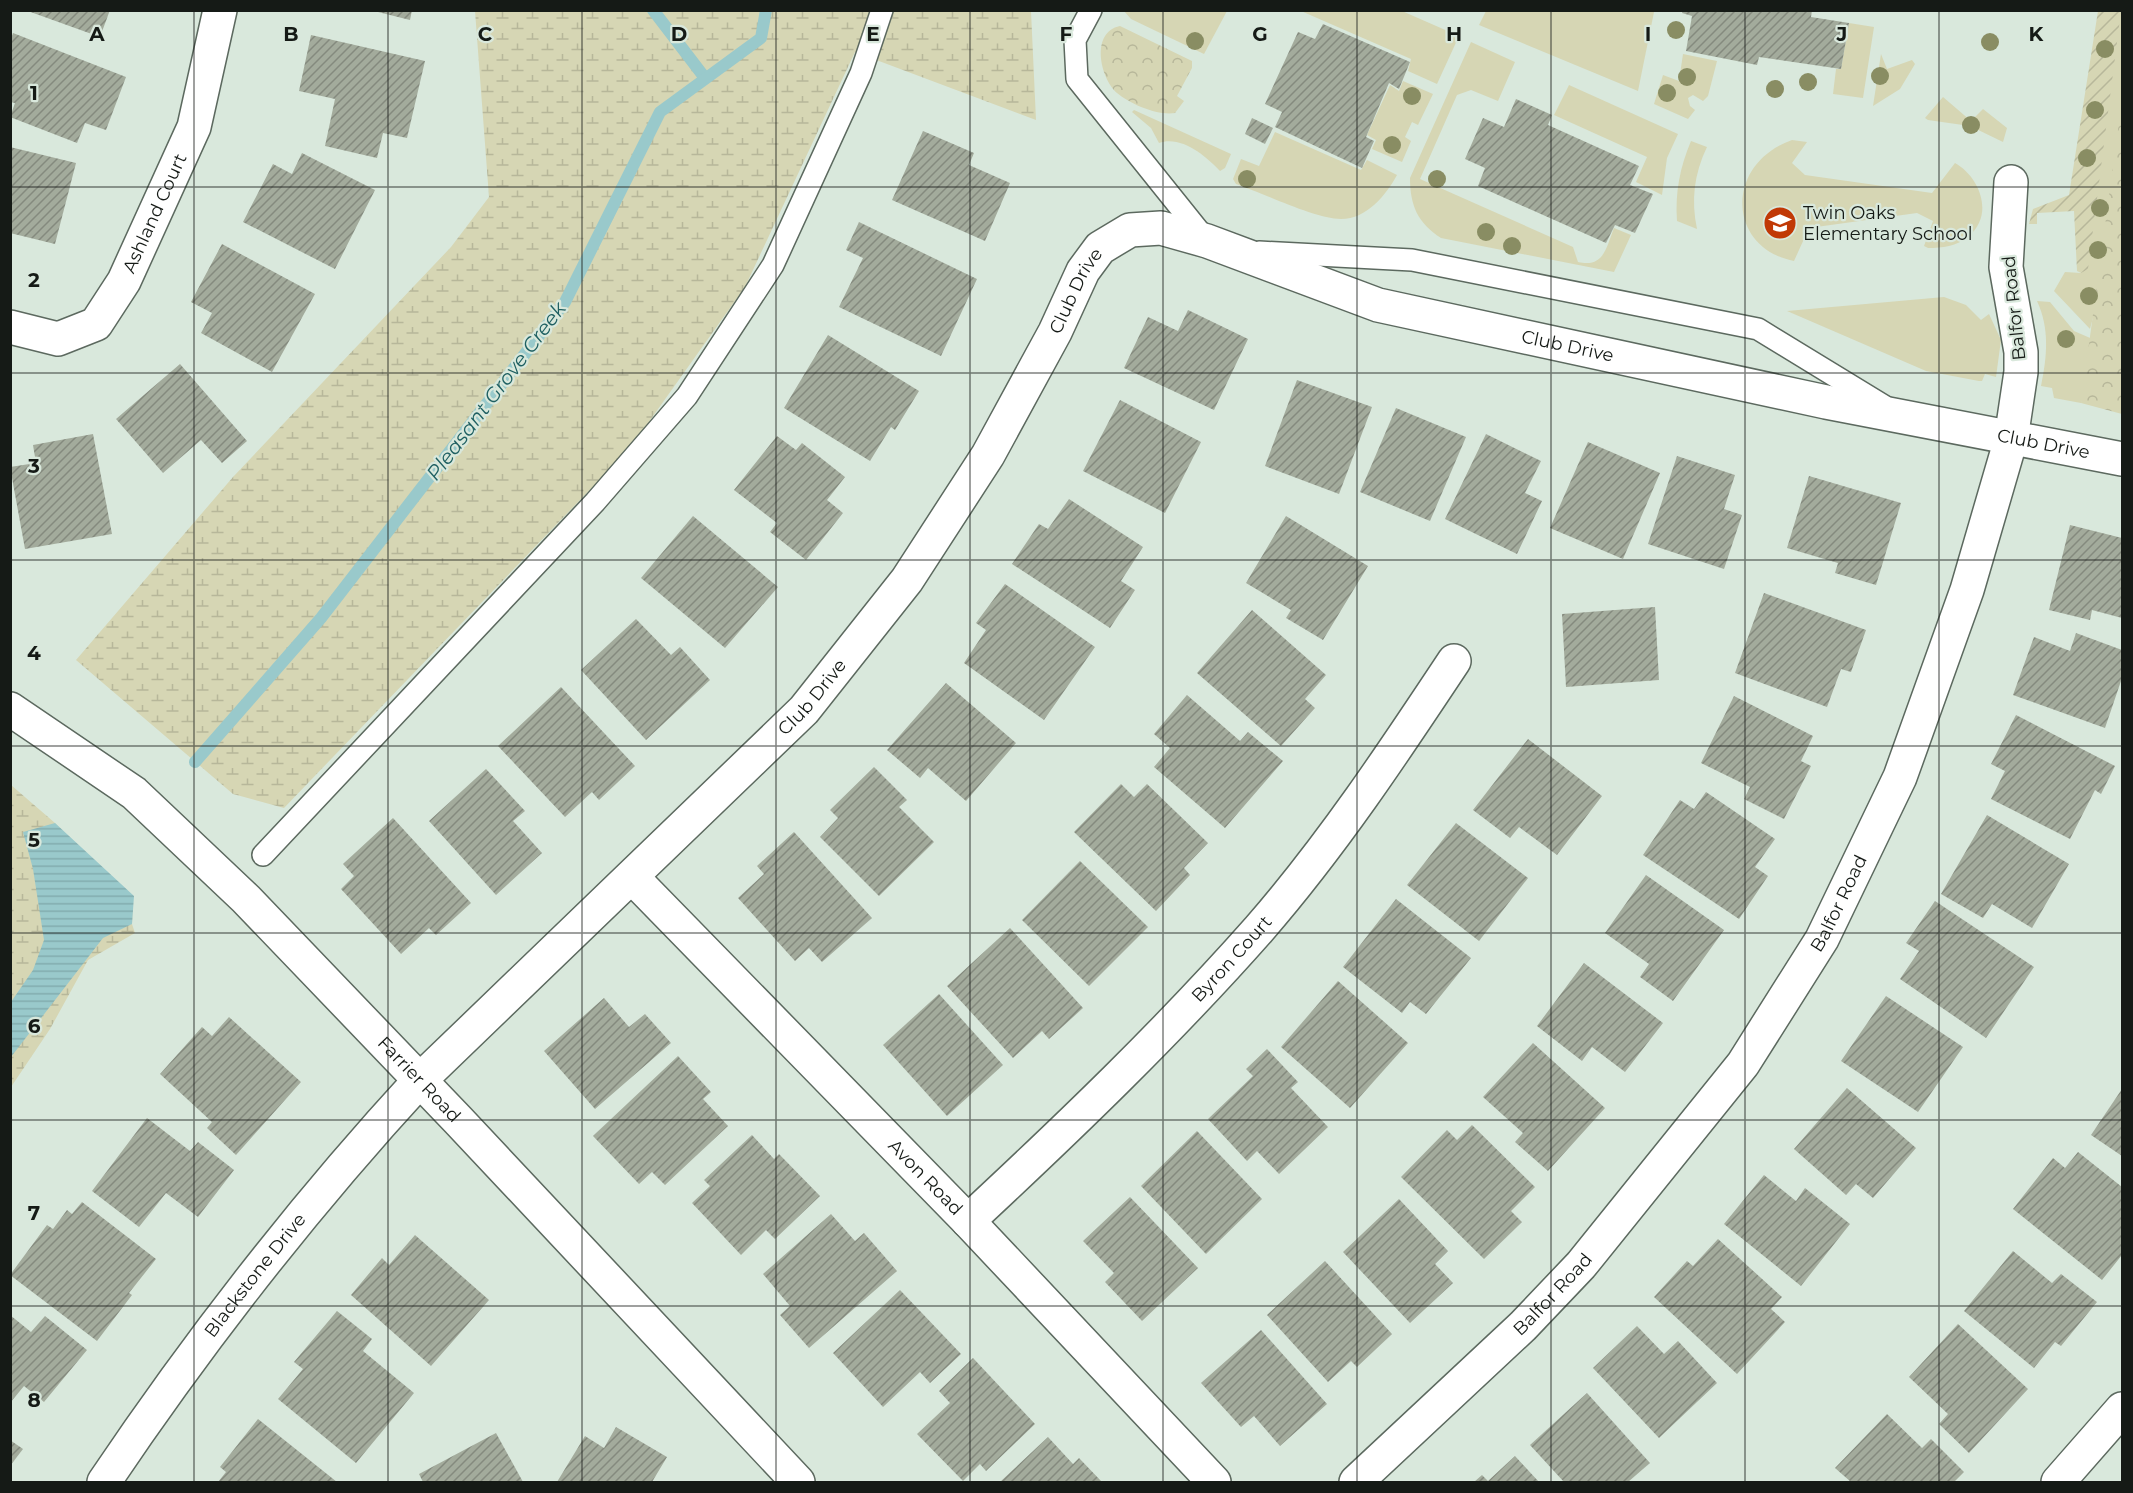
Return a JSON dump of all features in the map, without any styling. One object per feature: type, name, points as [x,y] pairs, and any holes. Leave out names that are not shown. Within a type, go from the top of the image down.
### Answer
[{"type":"street","name":"Ashland Court","points":[[10,327],[58,339],[96,324],[124,281],[194,127],[220,10]]},
{"type":"street","name":"Balfor Road","points":[[1356,1482],[1523,1326],[1581,1265],[1743,1064],[1822,939],[1900,777],[1967,590],[2011,439],[2021,372],[2021,352],[2006,267],[2011,182]]},
{"type":"street","name":"Club Drive","points":[[420,1080],[804,710],[907,580],[988,455],[1055,332],[1083,272],[1100,248],[1130,230],[1161,228],[1219,246],[1378,304],[2011,439],[2122,459]]},
{"type":"street","name":"Byron Court","points":[[968,1221],[1152,1046],[1260,927],[1371,787],[1454,662]]},
{"type":"street","name":"Farrier Road","points":[[10,709],[134,793],[246,899],[420,1080],[798,1482]]},
{"type":"street","name":"Avon Road","points":[[632,877],[968,1221],[1214,1482]]},
{"type":"street","name":"Blackstone Drive","points":[[104,1482],[200,1347],[287,1235],[420,1080]]},
{"type":"street","points":[[2058,1482],[2122,1409]]},
{"type":"lane","points":[[263,855],[595,502],[687,396],[773,265],[861,73],[882,10]]},
{"type":"lane","points":[[1091,10],[1075,40],[1077,79],[1219,246],[1412,260],[1758,329],[1899,415]]},
{"type":"green space","points":[[1652,10],[1654,12],[1638,91],[1479,25],[1486,11]]},
{"type":"green space","points":[[475,11],[1031,11],[1036,120],[855,52],[745,287],[631,447],[284,808],[233,794],[76,660],[233,477],[451,247],[489,197]]},
{"type":"green space","points":[[1124,11],[1227,11],[1204,54],[1131,19]]},
{"type":"green space","points":[[1301,11],[1402,11],[1459,36],[1437,84],[1408,71],[1411,59]]},
{"type":"green space","points":[[2098,11],[2121,11],[2088,269],[2081,273],[2077,271],[2074,211],[2037,213],[2037,224],[2029,224],[2033,209],[2069,195]]},
{"type":"green space","points":[[2117,11],[2122,11],[2122,206],[2090,329],[2054,291],[2065,272],[2081,273]]},
{"type":"green space","points":[[1849,23],[1874,27],[1863,98],[1833,94],[1836,69],[1841,69]]},
{"type":"green space","points":[[1120,26],[1192,61],[1192,68],[1177,96],[1184,101],[1175,113],[1161,113],[1137,105],[1117,93],[1111,86],[1103,67],[1101,46],[1104,37],[1111,30]]},
{"type":"green space","points":[[1471,42],[1515,62],[1498,101],[1471,90],[1457,95],[1420,179],[1573,247],[1578,262],[1587,263],[1599,259],[1606,249],[1614,228],[1631,235],[1614,272],[1441,238],[1421,220],[1414,205],[1410,178]]},
{"type":"green space","points":[[1683,54],[1717,61],[1708,96],[1703,101],[1693,95],[1688,98],[1690,106],[1695,110],[1688,119],[1654,104],[1663,75],[1679,81]]},
{"type":"green space","points":[[1881,54],[1887,69],[1912,60],[1915,64],[1900,89],[1873,106]]},
{"type":"green space","points":[[1403,81],[1433,94],[1418,125],[1412,122],[1405,137],[1411,141],[1402,162],[1372,149],[1376,140],[1367,135],[1390,85],[1399,91]]},
{"type":"green space","points":[[1569,85],[1678,134],[1667,158],[1662,195],[1636,182],[1647,157],[1554,115]]},
{"type":"green space","points":[[1943,97],[1971,121],[1983,109],[2007,128],[2003,142],[1970,126],[1925,118]]},
{"type":"green space","points":[[2122,100],[2122,414],[2081,403]]},
{"type":"green space","points":[[1134,110],[1231,154],[1225,168],[1220,171],[1200,153],[1184,144],[1167,141],[1159,143],[1151,128],[1132,112]]},
{"type":"green space","points":[[1275,132],[1361,170],[1367,160],[1397,175],[1375,204],[1359,215],[1341,219],[1317,215],[1236,184],[1233,179],[1241,159],[1259,166]]},
{"type":"green space","points":[[1792,140],[1807,142],[1792,163],[1805,175],[1932,193],[1955,163],[1964,169],[1977,187],[1981,197],[1981,218],[1968,237],[1959,243],[1944,247],[1924,246],[1933,221],[1917,213],[1809,228],[1794,261],[1772,253],[1756,240],[1746,223],[1742,205],[1745,185],[1754,167],[1770,152]]},
{"type":"green space","points":[[1691,141],[1707,147],[1699,167],[1695,187],[1694,208],[1697,229],[1677,221],[1679,180]]},
{"type":"green space","points":[[1944,297],[1966,305],[1981,320],[1989,314],[2001,340],[1996,377],[1985,374],[1982,381],[1979,381],[1926,371],[1787,311]]},
{"type":"green space","points":[[2037,301],[2050,302],[2074,331],[2104,344],[2081,403],[2054,398],[2052,388],[2041,386],[2045,364],[2046,333]]},
{"type":"green space","points":[[11,785],[55,823],[133,902],[132,924],[135,933],[88,960],[50,1029],[11,1087]]},
{"type":"water","points":[[55,823],[134,896],[132,924],[103,938],[11,1057],[11,1002],[33,970],[44,940],[33,869],[23,832]]},
{"type":"building","points":[[25,10],[110,10],[100,37]]},
{"type":"building","points":[[370,10],[412,10],[410,20]]},
{"type":"building","points":[[1683,10],[1812,10],[1811,17],[1849,23],[1841,69],[1759,57],[1757,65],[1686,51],[1692,16],[1682,13]]},
{"type":"building","points":[[1323,24],[1410,62],[1399,89],[1389,83],[1366,137],[1374,141],[1362,168],[1275,127],[1282,112],[1265,104],[1298,32],[1315,39]]},
{"type":"building","points":[[13,33],[126,77],[106,130],[85,123],[77,143],[10,117],[15,103],[10,102],[10,41]]},
{"type":"building","points":[[311,35],[425,61],[407,138],[383,133],[377,158],[325,146],[335,99],[299,91]]},
{"type":"building","points":[[1516,99],[1552,115],[1548,125],[1639,166],[1630,185],[1653,194],[1635,233],[1615,225],[1606,243],[1478,186],[1485,168],[1465,159],[1483,118],[1504,127]]},
{"type":"building","points":[[1252,118],[1273,128],[1265,144],[1245,134]]},
{"type":"building","points":[[923,131],[974,153],[969,165],[1010,183],[985,241],[892,200]]},
{"type":"building","points":[[10,147],[76,163],[55,244],[10,233]]},
{"type":"building","points":[[302,153],[375,190],[335,269],[243,222],[273,164],[292,174]]},
{"type":"building","points":[[859,222],[977,279],[941,356],[839,307],[863,258],[846,250]]},
{"type":"building","points":[[222,244],[315,294],[272,372],[201,333],[212,313],[191,302]]},
{"type":"building","points":[[1188,310],[1248,339],[1214,410],[1124,368],[1148,317],[1178,331]]},
{"type":"building","points":[[828,335],[919,391],[895,430],[891,427],[870,461],[784,408]]},
{"type":"building","points":[[180,364],[247,441],[222,463],[201,440],[163,473],[116,419]]},
{"type":"building","points":[[1297,380],[1372,407],[1339,494],[1265,466]]},
{"type":"building","points":[[1120,400],[1201,442],[1165,513],[1083,471]]},
{"type":"building","points":[[1396,408],[1466,437],[1430,521],[1360,492]]},
{"type":"building","points":[[93,434],[112,534],[25,549],[10,467],[36,463],[33,445]]},
{"type":"building","points":[[1486,434],[1541,461],[1525,493],[1542,501],[1517,554],[1445,519]]},
{"type":"building","points":[[777,436],[796,450],[802,443],[845,477],[827,500],[843,513],[806,560],[770,532],[777,523],[734,490]]},
{"type":"building","points":[[1588,442],[1660,473],[1623,559],[1550,528]]},
{"type":"building","points":[[1677,456],[1735,475],[1724,509],[1742,515],[1724,569],[1648,544]]},
{"type":"building","points":[[1809,476],[1901,503],[1876,585],[1835,573],[1838,563],[1787,548]]},
{"type":"building","points":[[1069,499],[1143,547],[1121,581],[1135,590],[1110,628],[1012,564],[1039,524],[1048,529]]},
{"type":"building","points":[[693,516],[778,587],[725,648],[641,578]]},
{"type":"building","points":[[1286,516],[1368,566],[1323,640],[1286,618],[1291,610],[1246,583]]},
{"type":"building","points":[[2070,525],[2122,538],[2122,618],[2092,610],[2090,620],[2049,610]]},
{"type":"building","points":[[1005,584],[1095,647],[1044,720],[964,663],[986,630],[976,623]]},
{"type":"building","points":[[1764,593],[1866,630],[1851,672],[1841,669],[1827,707],[1735,673]]},
{"type":"building","points":[[1655,607],[1659,680],[1566,687],[1562,614]]},
{"type":"building","points":[[1252,610],[1326,675],[1305,699],[1315,708],[1281,746],[1197,673]]},
{"type":"building","points":[[636,619],[671,655],[680,647],[710,680],[646,740],[581,670]]},
{"type":"building","points":[[2076,633],[2122,650],[2122,678],[2105,728],[2013,695],[2034,637],[2070,651]]},
{"type":"building","points":[[946,683],[1016,743],[966,801],[928,768],[920,778],[887,750]]},
{"type":"building","points":[[561,687],[635,766],[599,800],[592,792],[565,817],[498,746]]},
{"type":"building","points":[[1187,695],[1240,741],[1248,732],[1283,761],[1225,828],[1154,767],[1170,748],[1154,734]]},
{"type":"building","points":[[1734,696],[1813,736],[1801,761],[1811,766],[1784,819],[1744,799],[1750,787],[1701,763]]},
{"type":"building","points":[[2016,715],[2115,766],[2101,794],[2095,790],[2070,839],[1991,799],[2005,771],[1991,764]]},
{"type":"building","points":[[1528,739],[1602,796],[1557,855],[1519,827],[1510,838],[1473,810]]},
{"type":"building","points":[[874,767],[907,800],[899,807],[934,842],[879,896],[820,837],[838,818],[830,810]]},
{"type":"building","points":[[486,769],[525,811],[513,821],[542,853],[496,895],[429,821]]},
{"type":"building","points":[[1121,784],[1134,797],[1147,784],[1208,843],[1184,868],[1190,875],[1156,911],[1074,832]]},
{"type":"building","points":[[1706,792],[1775,839],[1755,867],[1768,876],[1739,919],[1643,855],[1680,800],[1694,809]]},
{"type":"building","points":[[1987,815],[2069,864],[2032,928],[1992,904],[1983,918],[1941,894]]},
{"type":"building","points":[[393,818],[471,903],[436,935],[429,928],[401,954],[341,889],[354,876],[343,864]]},
{"type":"building","points":[[1456,823],[1528,878],[1479,941],[1407,885]]},
{"type":"building","points":[[794,832],[872,918],[822,962],[809,948],[795,961],[738,898],[764,874],[757,866]]},
{"type":"building","points":[[1080,861],[1148,927],[1089,986],[1022,920]]},
{"type":"building","points":[[1646,875],[1724,930],[1673,1001],[1640,977],[1649,964],[1605,933]]},
{"type":"building","points":[[1396,899],[1471,958],[1426,1014],[1410,1002],[1402,1013],[1343,967]]},
{"type":"building","points":[[1935,901],[2034,967],[1986,1038],[1900,979],[1919,951],[1906,943]]},
{"type":"building","points":[[1010,928],[1083,1008],[1049,1039],[1042,1031],[1013,1058],[947,986]]},
{"type":"building","points":[[1584,963],[1663,1023],[1625,1072],[1592,1047],[1582,1061],[1537,1026]]},
{"type":"building","points":[[1338,981],[1408,1043],[1350,1108],[1281,1047]]},
{"type":"building","points":[[939,994],[1003,1065],[947,1116],[883,1045]]},
{"type":"building","points":[[1886,996],[1963,1047],[1918,1112],[1841,1061]]},
{"type":"building","points":[[604,998],[629,1027],[645,1014],[671,1043],[595,1109],[544,1051]]},
{"type":"building","points":[[229,1017],[301,1082],[236,1155],[207,1128],[212,1122],[160,1074],[202,1027],[212,1036]]},
{"type":"building","points":[[1533,1043],[1605,1108],[1548,1171],[1515,1142],[1523,1133],[1483,1097]]},
{"type":"building","points":[[1267,1049],[1298,1082],[1291,1088],[1328,1127],[1279,1174],[1257,1151],[1247,1161],[1208,1119],[1253,1076],[1246,1069]]},
{"type":"building","points":[[678,1056],[711,1092],[703,1099],[728,1126],[665,1185],[652,1172],[639,1184],[593,1136]]},
{"type":"building","points":[[1847,1088],[1916,1148],[1873,1198],[1856,1184],[1846,1195],[1794,1149]]},
{"type":"building","points":[[2122,1089],[2122,1156],[2091,1135]]},
{"type":"building","points":[[147,1118],[190,1151],[198,1142],[234,1170],[198,1217],[166,1193],[139,1227],[92,1191]]},
{"type":"building","points":[[1472,1125],[1535,1187],[1511,1211],[1522,1222],[1484,1259],[1401,1177],[1447,1130],[1457,1140]]},
{"type":"building","points":[[1197,1131],[1262,1199],[1206,1254],[1141,1186]]},
{"type":"building","points":[[752,1135],[774,1159],[779,1154],[820,1196],[775,1239],[766,1230],[741,1255],[692,1203],[710,1186],[704,1180]]},
{"type":"building","points":[[2078,1152],[2122,1187],[2122,1255],[2102,1280],[2013,1209],[2053,1158],[2065,1168]]},
{"type":"building","points":[[1764,1175],[1796,1201],[1805,1188],[1850,1224],[1801,1286],[1724,1224]]},
{"type":"building","points":[[1130,1197],[1198,1268],[1142,1321],[1105,1282],[1114,1273],[1083,1241]]},
{"type":"building","points":[[1399,1199],[1448,1251],[1435,1264],[1453,1283],[1410,1323],[1343,1252]]},
{"type":"building","points":[[82,1202],[156,1259],[129,1293],[132,1295],[97,1341],[10,1275],[47,1225],[53,1229],[67,1210],[72,1214]]},
{"type":"building","points":[[831,1214],[855,1241],[864,1233],[897,1271],[809,1348],[780,1315],[790,1306],[763,1274]]},
{"type":"building","points":[[415,1235],[489,1300],[431,1366],[351,1295],[382,1258],[389,1265]]},
{"type":"building","points":[[1718,1239],[1782,1297],[1771,1309],[1785,1322],[1737,1374],[1654,1297],[1687,1261],[1693,1266]]},
{"type":"building","points":[[2013,1251],[2052,1283],[2061,1274],[2097,1302],[2061,1346],[2055,1342],[2034,1368],[1964,1311]]},
{"type":"building","points":[[1325,1261],[1392,1334],[1357,1367],[1351,1361],[1328,1382],[1267,1315]]},
{"type":"building","points":[[900,1290],[961,1354],[930,1383],[920,1372],[883,1407],[833,1353]]},
{"type":"building","points":[[337,1311],[372,1339],[363,1351],[414,1393],[356,1463],[278,1399],[303,1369],[294,1362]]},
{"type":"building","points":[[10,1315],[31,1332],[45,1316],[87,1350],[44,1402],[24,1386],[10,1403]]},
{"type":"building","points":[[1958,1324],[2028,1389],[1969,1453],[1939,1424],[1948,1414],[1909,1377]]},
{"type":"building","points":[[1637,1326],[1664,1354],[1678,1341],[1717,1383],[1659,1438],[1593,1368]]},
{"type":"building","points":[[1261,1330],[1327,1404],[1280,1446],[1254,1416],[1241,1427],[1201,1383]]},
{"type":"building","points":[[973,1358],[1035,1424],[986,1471],[980,1464],[963,1481],[917,1434],[950,1403],[939,1391]]},
{"type":"building","points":[[1587,1393],[1650,1463],[1628,1482],[1564,1482],[1530,1445]]},
{"type":"building","points":[[1887,1414],[1922,1448],[1931,1439],[1964,1472],[1954,1482],[1851,1482],[1835,1468]]},
{"type":"building","points":[[258,1419],[337,1482],[218,1482],[226,1472],[220,1467]]},
{"type":"building","points":[[616,1427],[667,1457],[652,1482],[557,1482],[585,1436],[604,1448]]},
{"type":"building","points":[[496,1433],[523,1482],[423,1482],[419,1474]]},
{"type":"building","points":[[1048,1437],[1073,1464],[1079,1458],[1102,1482],[1000,1482]]},
{"type":"building","points":[[10,1440],[23,1449],[10,1466]]},
{"type":"building","points":[[1515,1456],[1539,1482],[1474,1482],[1482,1475],[1488,1481]]},
{"type":"waterway","points":[[653,10],[705,78]]},
{"type":"waterway","name":"Pleasant Grove Creek","points":[[195,762],[321,618],[565,302],[660,112],[761,38],[766,10]]},
{"type":"place","name":"Twin Oaks Elementary School","points":[[1780,223]]}]
